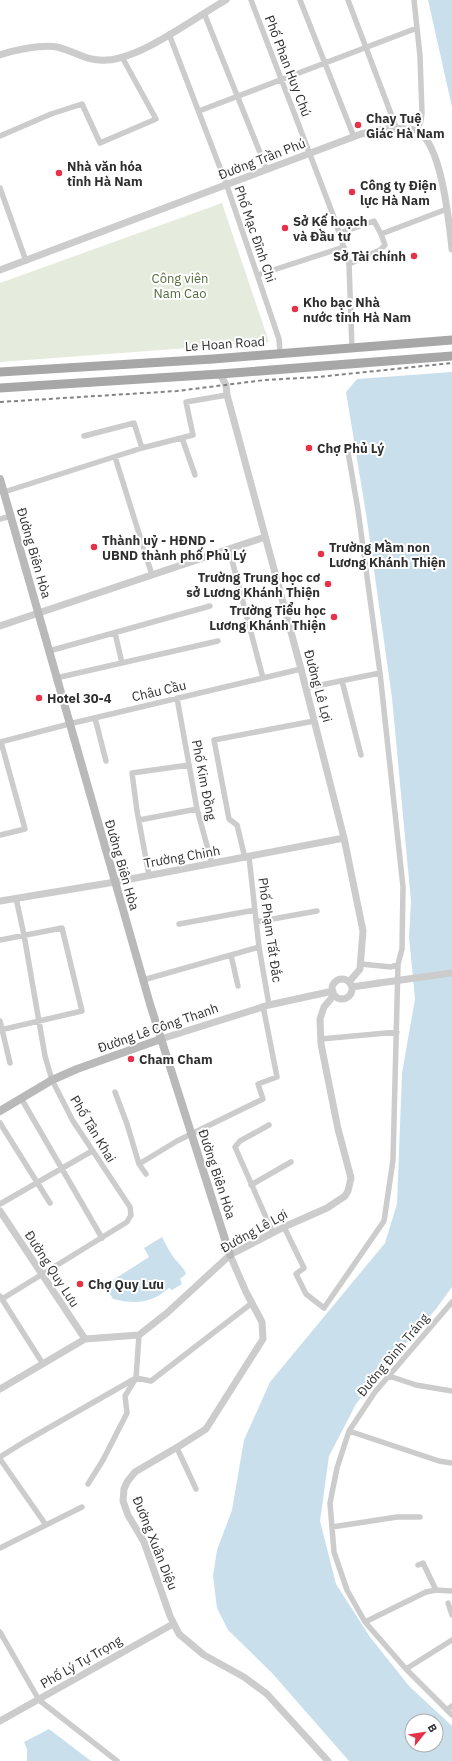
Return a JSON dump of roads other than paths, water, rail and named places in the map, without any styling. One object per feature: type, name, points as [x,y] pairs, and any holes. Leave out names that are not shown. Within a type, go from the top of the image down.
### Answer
[{"type":"main road","name":"Le Hoan Road","points":[[0,372],[218,358],[452,340]]},
{"type":"main road","points":[[0,388],[220,374],[452,356]]},
{"type":"main road","points":[[218,358],[220,374]]},
{"type":"main road","name":"Đường Biên Hòa","points":[[0,479],[143,980],[230,1255]]},
{"type":"main road","name":"Đường Lê Công Thanh","points":[[0,1111],[52,1080],[77,1069],[161,1039]]},
{"type":"street","points":[[0,55],[22,49],[56,47],[84,58],[105,60],[122,57],[141,51],[226,0]]},
{"type":"street","name":"Phố Phan Huy Chú","points":[[251,0],[340,233],[349,264],[352,348]]},
{"type":"street","points":[[300,0],[354,137]]},
{"type":"street","points":[[348,0],[396,127]]},
{"type":"street","points":[[414,0],[422,114],[417,130],[425,137],[432,150],[439,172],[447,209],[452,249]]},
{"type":"street","points":[[204,13],[267,170]]},
{"type":"street","points":[[199,112],[417,28]]},
{"type":"street","name":"Phố Mạc Đĩnh Chi","points":[[169,34],[227,186],[258,275],[279,339],[280,353]]},
{"type":"street","points":[[0,136],[51,114],[82,104],[100,143],[156,120],[122,57]]},
{"type":"street","name":"Đường Trần Phú","points":[[0,270],[227,186],[354,137],[376,130],[396,127],[417,130]]},
{"type":"street","points":[[0,188],[26,261]]},
{"type":"street","points":[[381,234],[447,209]]},
{"type":"street","points":[[340,233],[374,221],[385,245],[382,249],[349,264]]},
{"type":"street","points":[[258,275],[344,247]]},
{"type":"street","name":"Đường Lê Lợi","points":[[220,374],[226,385],[344,838],[363,931],[361,964],[351,984]]},
{"type":"street","points":[[4,492],[142,448],[193,435],[186,402],[228,395]]},
{"type":"street","points":[[84,436],[134,423],[142,448]]},
{"type":"street","points":[[182,438],[195,475]]},
{"type":"street","points":[[284,1227],[304,1268],[296,1274],[306,1294],[324,1308],[384,1221],[393,1160],[398,964],[402,949],[403,887],[380,673],[358,510],[348,452]]},
{"type":"street","points":[[115,457],[152,575]]},
{"type":"street","points":[[0,519],[10,516]]},
{"type":"street","points":[[0,626],[265,537]]},
{"type":"street","points":[[229,549],[262,678]]},
{"type":"street","points":[[49,651],[210,606]]},
{"type":"street","points":[[115,633],[122,663]]},
{"type":"street","points":[[56,678],[218,641]]},
{"type":"street","name":"Châu Cầu","points":[[1,742],[69,724],[301,669]]},
{"type":"street","points":[[306,688],[380,673]]},
{"type":"street","points":[[342,681],[361,755]]},
{"type":"street","name":"Phố Kim Đồng","points":[[177,698],[197,809],[212,864]]},
{"type":"street","points":[[95,718],[106,761]]},
{"type":"street","name":"Phố Phạm Tất Đắc","points":[[192,1135],[263,1099],[258,1084],[277,1077],[247,858],[236,825],[229,819],[214,740],[314,721]]},
{"type":"street","points":[[0,835],[25,829],[1,742]]},
{"type":"street","points":[[149,875],[132,773],[189,766]]},
{"type":"street","points":[[139,820],[197,809]]},
{"type":"street","name":"Trường Chinh","points":[[0,901],[247,858],[344,838]]},
{"type":"street","name":"Phố Tân Khai","points":[[1,1298],[42,1276],[102,1238],[126,1222],[131,1215],[130,1207],[73,1121],[52,1080],[45,1056],[16,898]]},
{"type":"street","points":[[179,924],[255,910]]},
{"type":"street","points":[[256,922],[317,911]]},
{"type":"street","points":[[0,940],[62,928],[82,1011],[1,1029]]},
{"type":"street","points":[[143,980],[259,947]]},
{"type":"street","points":[[231,955],[238,986]]},
{"type":"street","points":[[361,964],[391,967],[398,964]]},
{"type":"street","points":[[351,984],[351,994],[346,998],[340,999],[333,993],[333,985],[337,980],[344,979],[351,984],[379,983],[452,973]]},
{"type":"street","name":"Đường Lê Lợi","points":[[139,1335],[167,1313],[230,1255],[337,1202],[345,1196],[350,1186],[351,1178],[338,1129],[321,1038],[320,1020],[324,1008],[333,993]]},
{"type":"street","name":"Đường Lê Công Thanh","points":[[161,1039],[266,1005],[333,993]]},
{"type":"street","points":[[0,1021],[10,1063]]},
{"type":"street","points":[[321,1038],[397,1032]]},
{"type":"street","points":[[115,1092],[127,1124],[139,1164],[146,1174]]},
{"type":"street","points":[[21,1098],[102,1238]]},
{"type":"street","points":[[0,1123],[50,1203]]},
{"type":"street","points":[[270,1125],[240,1141],[234,1147],[273,1233]]},
{"type":"street","points":[[139,1164],[177,1141],[192,1135]]},
{"type":"street","points":[[0,1204],[92,1151]]},
{"type":"street","points":[[251,1185],[291,1162]]},
{"type":"street","name":"Đường Quy Lưu","points":[[0,1211],[85,1339]]},
{"type":"street","name":"Đường Xuân Diệu","points":[[230,1255],[262,1322],[263,1339],[206,1429],[177,1448],[135,1472],[127,1482],[123,1495],[124,1506],[144,1542],[173,1624],[178,1634],[204,1655],[244,1677],[267,1694],[328,1761]]},
{"type":"street","points":[[1,1298],[43,1364]]},
{"type":"street","name":"Đường Đinh Tráng","points":[[452,1302],[375,1392],[349,1431],[336,1468],[330,1503],[334,1552],[347,1590],[365,1622],[406,1669],[452,1715]]},
{"type":"street","points":[[46,1525],[0,1458],[24,1442],[136,1378],[152,1381],[252,1303]]},
{"type":"street","points":[[1,1387],[85,1339],[139,1335],[136,1378],[125,1396],[127,1413],[104,1460],[88,1484]]},
{"type":"street","points":[[389,1376],[416,1385],[452,1391]]},
{"type":"street","points":[[349,1431],[439,1461],[452,1463]]},
{"type":"street","points":[[177,1448],[196,1489]]},
{"type":"street","points":[[0,1548],[82,1507]]},
{"type":"street","points":[[332,1527],[397,1517],[420,1517]]},
{"type":"street","points":[[418,1565],[423,1563],[436,1590]]},
{"type":"street","points":[[365,1622],[426,1592],[436,1590],[452,1591]]},
{"type":"street","points":[[448,1603],[452,1616]]},
{"type":"street","name":"Phố Lý Tự Trọng","points":[[0,1721],[173,1624]]},
{"type":"street","points":[[0,1632],[39,1700],[117,1761]]},
{"type":"street","points":[[406,1669],[452,1640]]},
{"type":"street","points":[[447,1710],[452,1706]]},
{"type":"water","points":[[428,0],[452,0],[452,107]]},
{"type":"water","points":[[452,372],[452,1287],[436,1309],[394,1357],[356,1404],[329,1456],[320,1521],[336,1584],[370,1637],[409,1686],[438,1713],[404,1713],[404,1753],[444,1753],[444,1719],[452,1726],[452,1761],[349,1761],[272,1673],[228,1630],[217,1608],[213,1576],[217,1550],[232,1510],[244,1440],[270,1382],[385,1243],[397,1204],[402,1073],[415,999],[409,937],[411,901],[392,698],[367,520],[346,392],[357,379]]},
{"type":"water","points":[[162,1237],[174,1258],[185,1271],[186,1274],[180,1279],[182,1284],[172,1290],[169,1288],[149,1300],[128,1302],[113,1299],[107,1289],[113,1280],[149,1257],[144,1248]]},
{"type":"water","points":[[49,1729],[91,1761],[27,1761],[27,1749],[24,1742]]},
{"type":"railway","points":[[0,402],[177,391],[265,380],[318,377],[452,363]]},
{"type":"place","name":"Chay Tuệ Giác Hà Nam","points":[[358,125]]},
{"type":"place","name":"Nhà văn hóa tỉnh Hà Nam","points":[[59,173]]},
{"type":"place","name":"Công ty Điện lực Hà Nam","points":[[352,192]]},
{"type":"place","name":"Sở Kế hoạch và Đầu tư","points":[[285,228]]},
{"type":"place","name":"Sở Tài chính","points":[[414,256]]},
{"type":"place","name":"Kho bạc Nhà nước tỉnh Hà Nam","points":[[295,309]]},
{"type":"place","name":"Chợ Phủ Lý","points":[[309,448]]},
{"type":"place","name":"Thành uỷ - HĐND - UBND thành phố Phủ Lý","points":[[94,547]]},
{"type":"place","name":"Trường Mầm non Lương Khánh Thiện","points":[[321,554]]},
{"type":"place","name":"Trường Trung học cơ sở Lương Khánh Thiện","points":[[328,584]]},
{"type":"place","name":"Trường Tiểu học Lương Khánh Thiện","points":[[334,617]]},
{"type":"place","name":"Hotel 30-4","points":[[39,698]]},
{"type":"place","name":"Cham Cham","points":[[131,1059]]},
{"type":"place","name":"Chợ Quy Lưu","points":[[80,1284]]},
{"type":"park label","name":"Công viên Nam Cao","points":[[180,286]]}]
